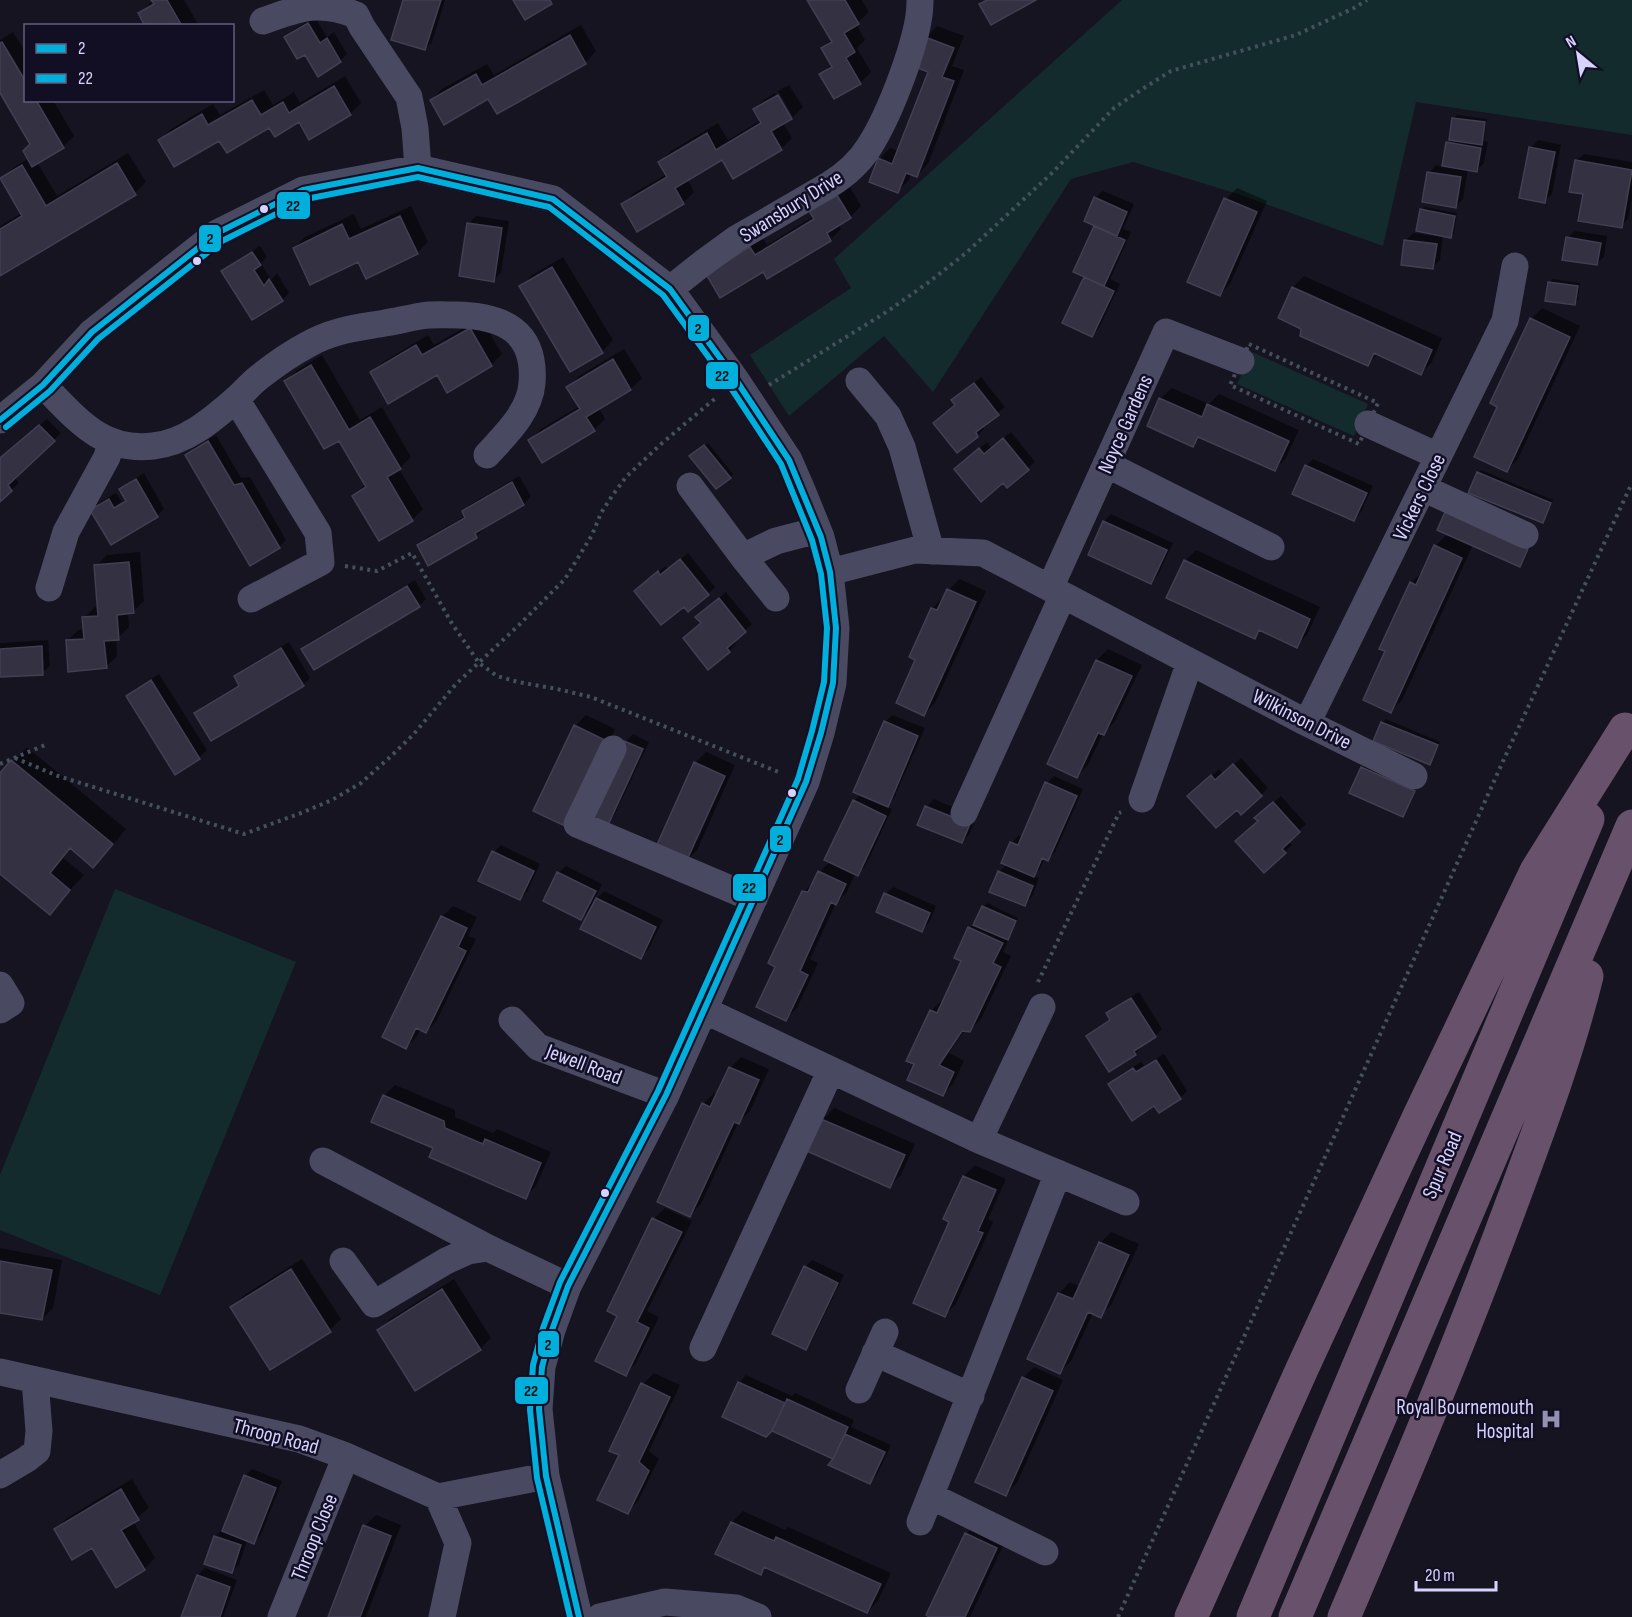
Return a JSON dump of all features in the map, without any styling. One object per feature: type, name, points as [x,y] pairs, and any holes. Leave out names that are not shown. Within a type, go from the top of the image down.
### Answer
[{"type":"highway","points":[[1191,1617],[1307,1358],[1536,871],[1629,722]]},
{"type":"highway","name":"Spur Road","points":[[1252,1617],[1629,722]]},
{"type":"highway","name":"Spur Road","points":[[1295,1617],[1632,826]]},
{"type":"highway","points":[[1344,1617],[1417,1446],[1483,1281],[1552,1093],[1583,990],[1610,878]]},
{"type":"street","name":"Swansbury Drive","points":[[670,289],[736,239],[829,185],[854,165],[868,148],[885,117],[907,60],[921,12],[920,0]]},
{"type":"street","points":[[263,21],[303,7],[324,6],[343,9],[359,7],[367,34],[409,97],[415,128],[418,168]]},
{"type":"street","points":[[0,420],[43,385],[92,332],[216,232],[303,190],[418,168],[553,199],[670,289],[742,389],[789,460],[818,530],[830,572],[836,628],[833,683],[821,734],[806,782],[666,1095],[568,1286],[552,1330],[542,1367],[539,1409],[546,1476],[579,1617]]},
{"type":"street","name":"Vickers Close","points":[[1307,723],[1505,321],[1515,266]]},
{"type":"street","points":[[43,385],[84,426],[111,442],[134,446],[154,446],[170,443],[203,426],[261,376],[308,344],[337,331],[423,315],[474,316],[505,324],[522,338],[530,357],[531,392],[516,422],[487,455]]},
{"type":"street","name":"Noyce Gardens","points":[[964,813],[1057,592],[1106,464],[1166,332],[1241,361]]},
{"type":"street","points":[[859,381],[888,416],[902,447],[932,551]]},
{"type":"street","points":[[236,399],[318,533],[321,562],[251,599]]},
{"type":"street","points":[[1368,424],[1438,456]]},
{"type":"street","points":[[49,588],[66,532],[107,457],[111,442]]},
{"type":"street","points":[[1106,464],[1271,547]]},
{"type":"street","points":[[690,486],[776,598]]},
{"type":"street","points":[[1423,488],[1525,535]]},
{"type":"street","points":[[743,557],[776,541],[818,530]]},
{"type":"street","name":"Wilkinson Drive","points":[[830,572],[915,550],[983,553],[1307,723],[1414,776]]},
{"type":"street","points":[[1142,799],[1190,662]]},
{"type":"street","points":[[613,749],[577,824],[754,899]]},
{"type":"street","points":[[0,986],[11,1003],[0,1010]]},
{"type":"street","points":[[979,1140],[1042,1007]]},
{"type":"street","points":[[704,1010],[979,1140],[1126,1202]]},
{"type":"street","name":"Jewell Road","points":[[512,1020],[538,1047],[666,1095]]},
{"type":"street","points":[[704,1348],[831,1070]]},
{"type":"street","points":[[323,1161],[488,1248],[568,1286]]},
{"type":"street","points":[[920,1522],[1058,1173]]},
{"type":"street","points":[[344,1261],[374,1304],[446,1261],[468,1251],[488,1248]]},
{"type":"street","points":[[859,1390],[880,1343],[971,1396]]},
{"type":"street","name":"Throop Road","points":[[0,1372],[299,1439],[346,1456],[438,1497]]},
{"type":"street","points":[[0,1476],[38,1451],[39,1431],[35,1380]]},
{"type":"street","name":"Throop Close","points":[[281,1617],[346,1456]]},
{"type":"street","points":[[442,1617],[458,1544],[438,1497],[546,1476]]},
{"type":"street","points":[[931,1496],[1045,1552]]},
{"type":"street","points":[[600,1617],[664,1602],[736,1608],[758,1617]]},
{"type":"path","points":[[15,758],[58,776],[244,834],[332,800],[361,783],[413,735],[456,684],[565,579],[592,536],[601,513],[612,496],[626,477],[661,444],[742,389],[888,311],[929,282],[966,253],[1024,200],[1114,108],[1171,71],[1296,35],[1367,0]]},
{"type":"path","points":[[1249,344],[1378,403],[1368,424],[1359,444],[1230,385],[1249,344]]},
{"type":"path","points":[[1118,1617],[1504,759],[1632,483]]},
{"type":"path","points":[[321,562],[377,571],[412,553],[451,622],[480,663],[496,676],[591,697],[806,782]]},
{"type":"path","points":[[0,764],[45,745]]},
{"type":"path","points":[[1042,1007],[1038,981],[1119,813],[1142,799]]},
{"type":"green space","points":[[1122,0],[1632,0],[1632,135],[1416,102],[1383,246],[1235,193],[1133,162],[1071,179],[933,392],[884,336],[789,416],[750,355],[851,288],[834,259]]},
{"type":"green space","points":[[1252,352],[1368,404],[1354,436],[1237,384]]},
{"type":"green space","points":[[115,889],[296,962],[160,1295],[0,1230],[0,1175]]},
{"type":"building","points":[[151,0],[167,0],[181,24],[144,24],[138,13],[154,4]]},
{"type":"building","points":[[403,0],[441,0],[425,50],[391,40]]},
{"type":"building","points":[[513,0],[550,0],[552,4],[525,20]]},
{"type":"building","points":[[807,0],[845,0],[859,24],[844,33],[855,52],[846,58],[861,84],[834,99],[819,74],[832,67],[821,48],[832,42]]},
{"type":"building","points":[[987,0],[1036,0],[991,25],[979,4]]},
{"type":"building","points":[[308,23],[320,43],[327,38],[341,62],[318,77],[305,55],[297,59],[284,37]]},
{"type":"building","points":[[570,35],[586,64],[497,114],[488,99],[444,125],[430,100],[476,74],[482,85]]},
{"type":"building","points":[[925,37],[954,48],[942,77],[954,81],[917,177],[906,173],[898,193],[869,182],[878,158],[892,164],[928,72],[913,66]]},
{"type":"building","points":[[2,42],[24,79],[24,102],[37,102],[64,148],[32,167],[23,151],[30,144],[0,93],[0,43]]},
{"type":"building","points":[[334,86],[351,115],[309,140],[299,122],[275,137],[269,128],[227,153],[219,141],[174,167],[158,140],[202,114],[208,125],[252,100],[261,115],[283,102],[289,113]]},
{"type":"building","points":[[778,95],[792,119],[771,131],[782,150],[733,179],[722,160],[675,188],[684,204],[637,232],[621,204],[667,177],[658,162],[707,133],[716,150],[761,123],[753,109]]},
{"type":"building","points":[[1452,118],[1485,122],[1482,145],[1449,140]]},
{"type":"building","points":[[1446,142],[1481,148],[1477,172],[1442,166]]},
{"type":"building","points":[[1529,147],[1555,152],[1545,203],[1519,198]]},
{"type":"building","points":[[1575,160],[1632,170],[1622,228],[1578,221],[1583,194],[1569,192]]},
{"type":"building","points":[[117,163],[136,195],[0,276],[0,229],[22,216],[0,178],[22,165],[46,206]]},
{"type":"building","points":[[1427,172],[1461,177],[1456,208],[1422,202]]},
{"type":"building","points":[[835,192],[851,218],[827,233],[831,241],[767,279],[763,272],[720,298],[706,274],[750,247],[755,255],[814,219],[808,209]]},
{"type":"building","points":[[1094,197],[1127,212],[1117,236],[1084,221]]},
{"type":"building","points":[[1224,198],[1257,212],[1220,296],[1187,282]]},
{"type":"building","points":[[1420,209],[1455,216],[1451,238],[1416,231]]},
{"type":"building","points":[[400,216],[418,254],[366,279],[358,262],[310,285],[293,248],[342,224],[349,239]]},
{"type":"building","points":[[467,223],[502,228],[494,282],[459,276]]},
{"type":"building","points":[[1094,226],[1125,240],[1104,286],[1073,272]]},
{"type":"building","points":[[1566,237],[1601,243],[1597,265],[1562,260]]},
{"type":"building","points":[[1404,240],[1437,244],[1433,269],[1401,265]]},
{"type":"building","points":[[252,252],[261,265],[254,270],[264,286],[269,279],[283,301],[252,320],[221,271]]},
{"type":"building","points":[[552,267],[603,353],[570,372],[519,286]]},
{"type":"building","points":[[1084,277],[1114,291],[1092,337],[1062,323]]},
{"type":"building","points":[[1548,282],[1578,286],[1575,305],[1545,301]]},
{"type":"building","points":[[1292,287],[1432,350],[1421,375],[1374,353],[1368,366],[1300,336],[1301,329],[1278,318]]},
{"type":"building","points":[[1530,318],[1570,337],[1507,472],[1474,457],[1497,407],[1490,403]]},
{"type":"building","points":[[470,328],[492,366],[447,393],[437,375],[388,404],[370,372],[416,345],[422,355]]},
{"type":"building","points":[[613,359],[631,390],[586,417],[595,431],[542,463],[528,440],[580,409],[566,387]]},
{"type":"building","points":[[311,365],[349,430],[370,417],[401,469],[387,477],[413,521],[379,541],[352,496],[366,487],[339,441],[324,449],[284,381]]},
{"type":"building","points":[[974,383],[999,415],[976,432],[978,437],[957,453],[933,423],[955,405],[951,400]]},
{"type":"building","points":[[1159,398],[1202,417],[1207,404],[1289,441],[1275,471],[1198,437],[1193,447],[1147,426]]},
{"type":"building","points":[[39,425],[55,441],[8,485],[12,491],[0,502],[0,458]]},
{"type":"building","points":[[1003,438],[1029,470],[1007,488],[1003,483],[981,502],[954,469],[979,448],[984,454]]},
{"type":"building","points":[[208,441],[234,485],[242,483],[280,548],[250,566],[185,455]]},
{"type":"building","points":[[704,445],[731,478],[716,489],[689,456]]},
{"type":"building","points":[[1305,465],[1367,493],[1354,521],[1292,494]]},
{"type":"building","points":[[1477,472],[1551,503],[1543,523],[1468,493]]},
{"type":"building","points":[[136,479],[158,517],[111,545],[90,510],[109,499],[114,508],[126,501],[119,489]]},
{"type":"building","points":[[512,482],[524,505],[475,533],[477,538],[428,566],[417,545],[465,518],[462,511]]},
{"type":"building","points":[[1445,512],[1528,549],[1520,567],[1437,530]]},
{"type":"building","points":[[1103,521],[1167,550],[1151,584],[1088,555]]},
{"type":"building","points":[[1434,545],[1462,558],[1391,713],[1363,700],[1385,651],[1379,649],[1410,582],[1416,585]]},
{"type":"building","points":[[680,559],[709,595],[688,612],[684,607],[661,625],[634,591],[658,571],[660,575]]},
{"type":"building","points":[[1184,560],[1310,619],[1297,648],[1259,630],[1255,639],[1166,598]]},
{"type":"building","points":[[129,562],[134,613],[117,615],[119,640],[104,641],[107,668],[68,672],[66,640],[84,639],[82,617],[98,616],[94,565]]},
{"type":"building","points":[[407,586],[420,607],[314,670],[301,649]]},
{"type":"building","points":[[947,589],[976,602],[924,716],[896,703],[915,660],[909,657],[931,608],[937,610]]},
{"type":"building","points":[[719,598],[746,632],[727,648],[730,652],[708,670],[683,638],[701,623],[695,617]]},
{"type":"building","points":[[42,646],[43,675],[0,677],[0,649]]},
{"type":"building","points":[[281,648],[304,686],[211,741],[194,713],[239,686],[234,676]]},
{"type":"building","points":[[1096,660],[1132,676],[1104,735],[1098,733],[1077,778],[1047,764]]},
{"type":"building","points":[[151,680],[200,759],[175,775],[126,696]]},
{"type":"building","points":[[884,721],[918,736],[888,807],[853,792]]},
{"type":"building","points":[[1381,722],[1438,745],[1430,765],[1373,741]]},
{"type":"building","points":[[574,725],[605,740],[565,826],[533,811]]},
{"type":"building","points":[[624,741],[643,749],[608,825],[589,817]]},
{"type":"building","points":[[11,760],[113,844],[93,868],[70,848],[50,873],[70,890],[50,915],[0,874],[0,773]]},
{"type":"building","points":[[694,762],[725,776],[686,862],[655,849]]},
{"type":"building","points":[[1233,764],[1262,796],[1241,815],[1237,810],[1216,828],[1187,796],[1211,775],[1215,780]]},
{"type":"building","points":[[1361,767],[1415,791],[1403,817],[1349,793]]},
{"type":"building","points":[[1045,782],[1077,796],[1048,861],[1042,858],[1034,877],[1001,863],[1010,842],[1018,845]]},
{"type":"building","points":[[853,800],[886,816],[858,876],[824,860]]},
{"type":"building","points":[[1273,802],[1300,832],[1282,849],[1286,853],[1264,873],[1235,841],[1258,821],[1254,818]]},
{"type":"building","points":[[925,806],[970,824],[962,843],[917,825]]},
{"type":"building","points":[[492,851],[534,871],[520,900],[478,881]]},
{"type":"building","points":[[818,871],[846,884],[836,905],[831,902],[800,971],[808,975],[786,1021],[756,1007],[775,967],[768,963],[802,891],[808,892]]},
{"type":"building","points":[[998,871],[1033,886],[1025,906],[989,892]]},
{"type":"building","points":[[557,872],[596,891],[581,920],[543,901]]},
{"type":"building","points":[[884,893],[930,913],[922,932],[876,912]]},
{"type":"building","points":[[596,898],[656,927],[641,959],[580,929]]},
{"type":"building","points":[[982,906],[1016,921],[1008,940],[973,925]]},
{"type":"building","points":[[441,916],[467,928],[458,947],[466,951],[426,1033],[416,1028],[406,1049],[382,1037]]},
{"type":"building","points":[[968,927],[1003,943],[993,963],[1001,967],[970,1032],[962,1031],[939,1065],[954,1072],[943,1096],[907,1080],[914,1064],[906,1061],[930,1010],[937,1013],[961,961],[954,958]]},
{"type":"building","points":[[1131,998],[1156,1037],[1134,1051],[1136,1055],[1109,1072],[1086,1036],[1110,1020],[1106,1013]]},
{"type":"building","points":[[1156,1060],[1181,1099],[1159,1113],[1154,1106],[1132,1121],[1108,1084],[1133,1068],[1136,1072]]},
{"type":"building","points":[[729,1067],[759,1080],[739,1124],[734,1122],[690,1217],[657,1202],[702,1103],[710,1107]]},
{"type":"building","points":[[383,1095],[444,1121],[445,1128],[483,1144],[485,1139],[541,1163],[526,1199],[429,1157],[433,1148],[371,1122]]},
{"type":"building","points":[[821,1119],[905,1155],[890,1188],[807,1151]]},
{"type":"building","points":[[963,1176],[996,1190],[978,1231],[983,1233],[945,1317],[913,1303],[949,1222],[943,1219]]},
{"type":"building","points":[[652,1218],[682,1232],[637,1322],[649,1328],[626,1376],[595,1361],[617,1316],[607,1311]]},
{"type":"building","points":[[1099,1242],[1129,1255],[1101,1318],[1088,1312],[1060,1374],[1027,1359],[1058,1293],[1073,1299]]},
{"type":"building","points":[[0,1261],[52,1270],[42,1320],[0,1313]]},
{"type":"building","points":[[804,1266],[838,1283],[806,1350],[772,1334]]},
{"type":"building","points":[[291,1269],[331,1332],[270,1370],[230,1307]]},
{"type":"building","points":[[442,1289],[481,1350],[415,1391],[377,1330]]},
{"type":"building","points":[[1022,1377],[1053,1391],[1006,1496],[975,1482]]},
{"type":"building","points":[[738,1382],[785,1403],[772,1431],[766,1437],[722,1417]]},
{"type":"building","points":[[641,1383],[670,1397],[639,1462],[649,1471],[628,1514],[597,1500],[619,1455],[609,1451]]},
{"type":"building","points":[[787,1399],[848,1427],[833,1459],[772,1431]]},
{"type":"building","points":[[845,1434],[885,1452],[870,1484],[828,1465]]},
{"type":"building","points":[[244,1475],[276,1488],[254,1544],[222,1531]]},
{"type":"building","points":[[121,1489],[139,1520],[121,1530],[145,1570],[116,1588],[92,1548],[72,1560],[54,1529]]},
{"type":"building","points":[[731,1522],[774,1541],[776,1537],[881,1584],[867,1613],[764,1567],[761,1575],[715,1554]]},
{"type":"building","points":[[363,1525],[391,1536],[360,1617],[328,1617]]},
{"type":"building","points":[[965,1533],[997,1548],[965,1617],[929,1617],[926,1615]]},
{"type":"building","points":[[214,1536],[241,1545],[232,1573],[204,1564]]},
{"type":"building","points":[[197,1575],[230,1587],[220,1617],[181,1617]]},
{"type":"transit line","name":"2","points":[[0,420],[43,385],[92,332],[217,233],[303,190],[418,168],[553,199],[670,289],[736,380],[789,460],[821,537],[830,572],[836,628],[833,683],[806,782],[666,1095],[568,1286],[552,1330],[542,1367],[539,1409],[546,1476],[579,1617]]},
{"type":"transit line","name":"22","points":[[6,427],[50,391],[98,339],[222,241],[306,199],[418,177],[549,207],[663,295],[729,385],[781,464],[812,540],[821,574],[827,628],[824,682],[812,731],[798,779],[658,1091],[560,1282],[543,1328],[533,1365],[530,1410],[537,1478],[570,1617]]},
{"type":"place","name":"Royal Bournemouth Hospital","points":[[1551,1419]]}]
